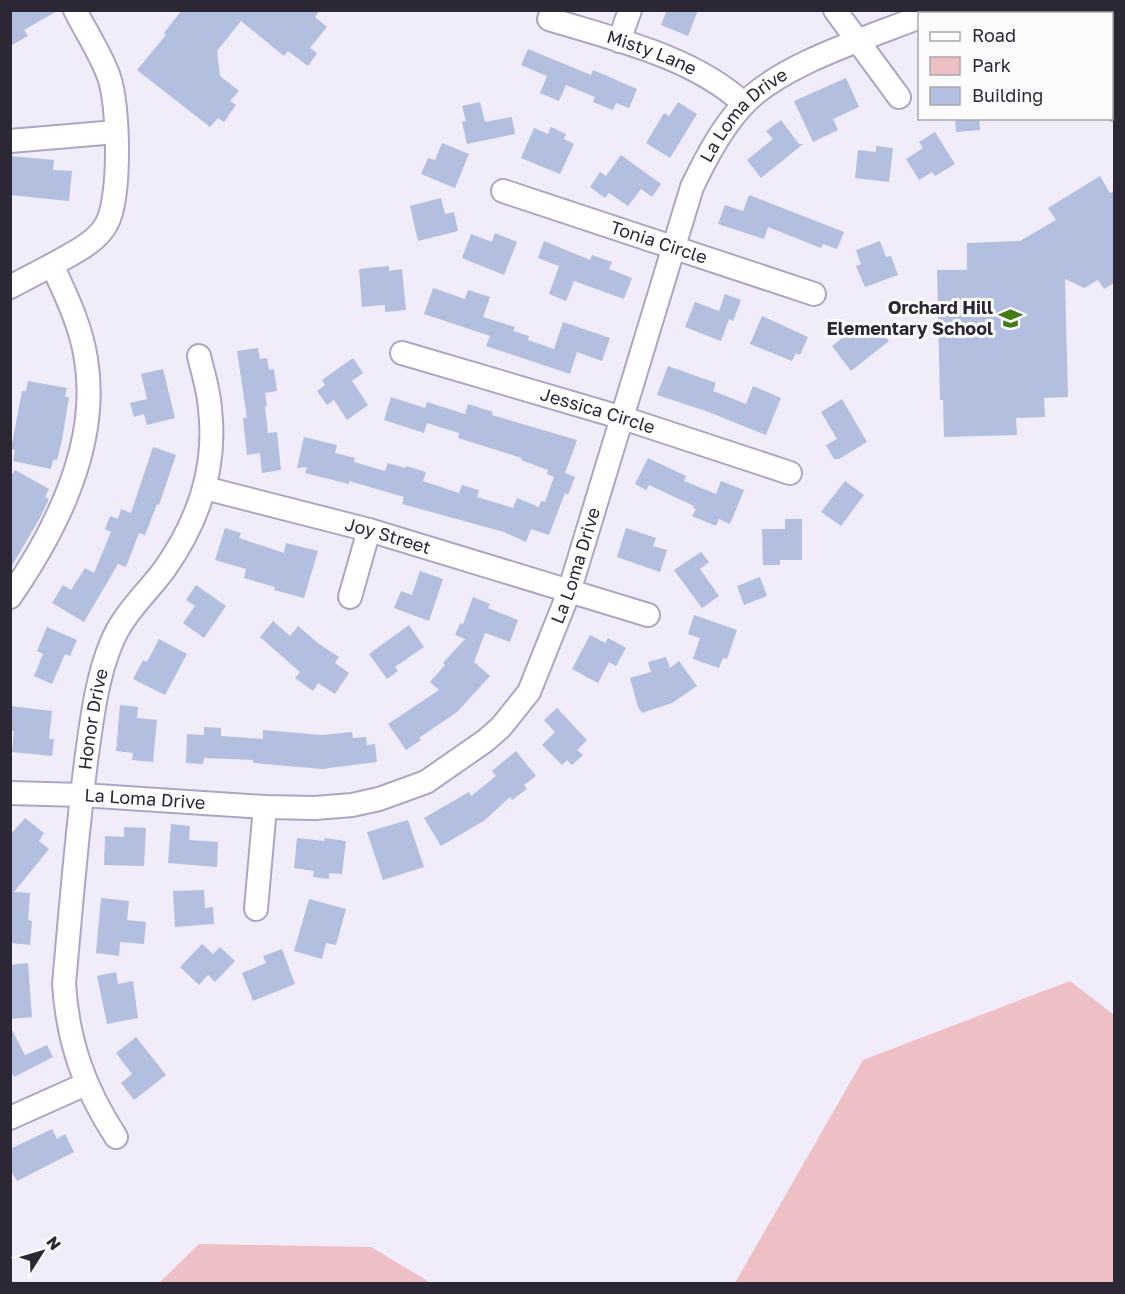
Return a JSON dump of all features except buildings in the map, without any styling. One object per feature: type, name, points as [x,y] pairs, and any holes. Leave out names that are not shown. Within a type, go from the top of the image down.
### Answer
[{"type":"street","points":[[10,287],[52,265],[95,237],[107,224],[113,207],[115,103],[108,74],[75,10]]},
{"type":"street","points":[[619,41],[630,10]]},
{"type":"street","points":[[835,10],[899,97]]},
{"type":"street","name":"La Loma Drive","points":[[10,793],[82,795],[265,807],[352,805],[379,799],[426,782],[464,757],[501,727],[529,692],[569,592],[692,187],[706,158],[744,104],[768,84],[794,69],[918,18]]},
{"type":"street","name":"Misty Lane","points":[[549,19],[679,63],[729,90],[744,104]]},
{"type":"street","points":[[10,141],[116,132]]},
{"type":"street","name":"Tonia Circle","points":[[502,191],[814,294]]},
{"type":"street","points":[[10,597],[48,536],[66,500],[79,458],[88,414],[86,358],[74,314],[52,265]]},
{"type":"street","name":"Jessica Circle","points":[[402,353],[623,418],[790,472]]},
{"type":"street","name":"Honor Drive","points":[[116,1137],[100,1113],[86,1084],[66,1012],[64,984],[82,795],[95,700],[111,643],[138,601],[163,571],[189,530],[205,488],[211,461],[210,408],[199,356]]},
{"type":"street","name":"Joy Street","points":[[205,488],[369,530],[648,615]]},
{"type":"street","points":[[350,597],[369,530]]},
{"type":"street","points":[[256,909],[265,807]]},
{"type":"street","points":[[10,1118],[86,1084]]},
{"type":"green space","points":[[1070,981],[1114,1015],[1114,1283],[735,1283],[863,1060]]},
{"type":"green space","points":[[199,1244],[371,1247],[431,1283],[159,1283]]},
{"type":"place","name":"Orchard Hill Elementary School","points":[[1011,318]]}]
